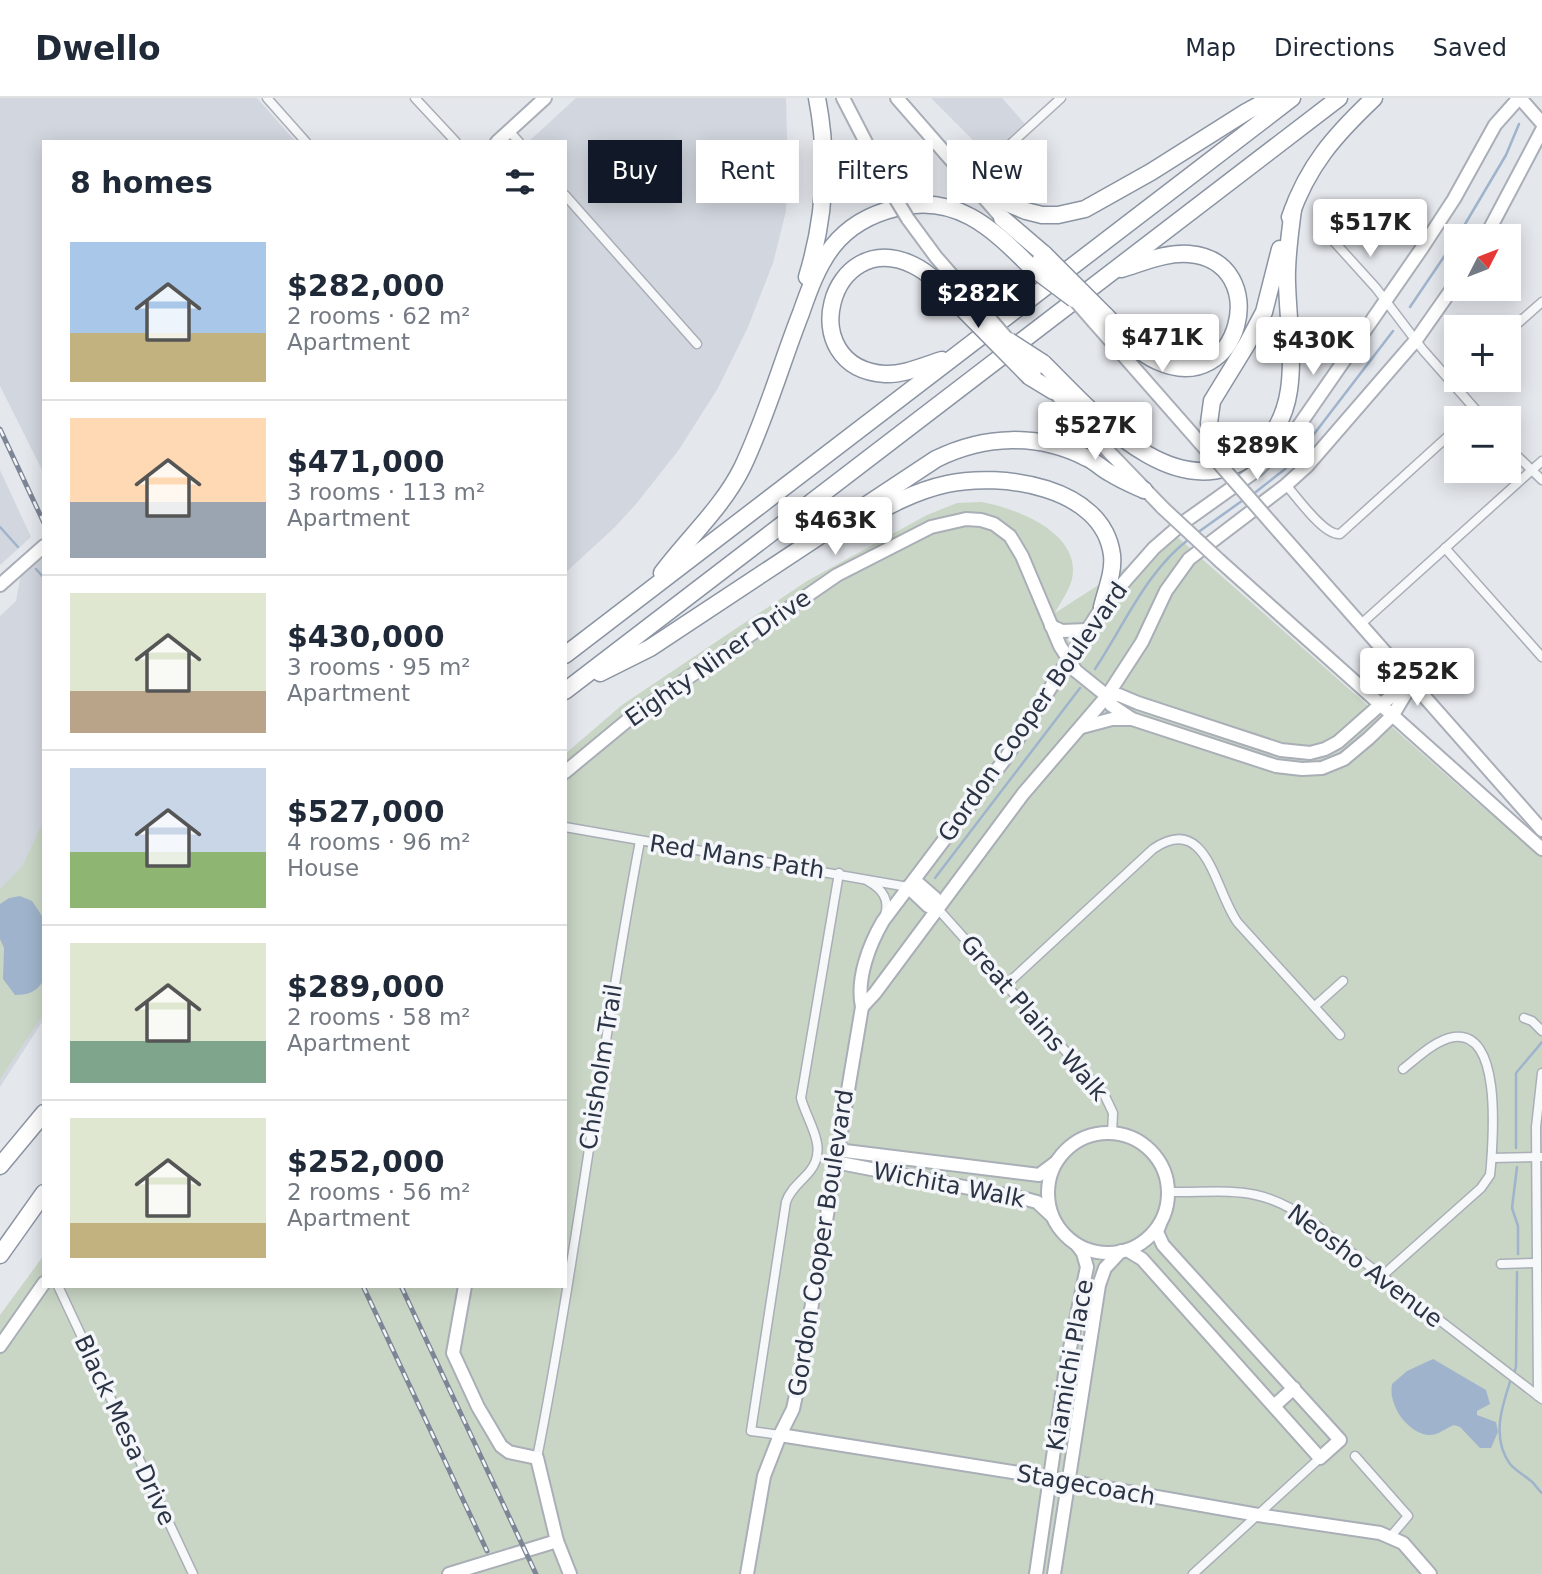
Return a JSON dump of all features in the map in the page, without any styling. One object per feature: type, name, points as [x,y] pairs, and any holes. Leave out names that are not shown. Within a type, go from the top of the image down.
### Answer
[{"type":"highway","points":[[778,373],[817,239],[823,207],[824,150],[817,98]]},
{"type":"highway","points":[[1007,203],[1042,215],[1072,213],[1085,209],[1272,98]]},
{"type":"highway","points":[[567,652],[1292,98]]},
{"type":"highway","points":[[567,689],[1339,98]]},
{"type":"highway","points":[[1212,453],[1209,423],[1212,401],[1248,344],[1264,312],[1293,209],[1311,170],[1330,142],[1374,98]]},
{"type":"highway","points":[[649,590],[682,545],[720,505],[733,484],[750,449],[824,259],[845,233],[873,216],[908,205],[939,206],[955,210],[969,215],[1037,260],[1099,318],[1149,357],[1176,367],[1197,366],[1215,358],[1229,344],[1238,325],[1240,305],[1234,286],[1223,270],[1209,260],[1190,254],[1171,254],[1112,272]]},
{"type":"highway","points":[[955,356],[895,373],[872,371],[851,361],[842,352],[832,331],[829,312],[836,290],[852,271],[871,261],[883,258],[914,265],[966,302],[1036,370],[1147,455],[1176,467],[1198,471],[1234,465],[1246,460],[1275,430],[1288,393],[1290,366],[1287,253],[1293,209]]},
{"type":"highway","points":[[1002,218],[1074,299]]},
{"type":"highway","points":[[1009,341],[1054,391]]},
{"type":"highway","points":[[567,690],[650,648],[936,459],[967,445],[985,441],[1021,440],[1056,444],[1144,490]]},
{"type":"highway","points":[[804,546],[846,529],[927,489],[970,480],[1015,481],[1055,492],[1071,501],[1091,516],[1104,533],[1112,558],[1112,571],[1102,607]]},
{"type":"highway","points":[[0,1166],[42,1115]]},
{"type":"highway","points":[[0,1255],[42,1196]]},
{"type":"street","points":[[267,98],[304,140]]},
{"type":"street","points":[[415,98],[454,140]]},
{"type":"street","points":[[499,140],[545,98]]},
{"type":"street","points":[[843,98],[908,219],[966,302],[1009,341]]},
{"type":"street","points":[[897,98],[947,155]]},
{"type":"street","points":[[1015,140],[1061,98]]},
{"type":"street","points":[[1523,102],[1542,123]]},
{"type":"street","name":"Gordon Cooper Boulevard","points":[[747,1574],[764,1476],[793,1409],[799,1381],[862,1007],[860,997],[866,957],[873,937],[1005,759],[1102,607],[1154,548],[1200,510],[1257,470],[1289,440],[1454,199],[1495,125],[1523,102]]},
{"type":"street","points":[[1493,224],[1542,130]]},
{"type":"street","points":[[509,131],[517,140]]},
{"type":"street","points":[[567,197],[697,344]]},
{"type":"street","points":[[989,203],[1002,218]]},
{"type":"street","points":[[1320,225],[1444,371]]},
{"type":"street","points":[[1074,299],[1099,318],[1273,525],[1542,830]]},
{"type":"street","name":"Gordon Cooper Boulevard","points":[[862,1007],[1023,794],[1107,696],[1128,666],[1174,577],[1189,559],[1220,533],[1286,485],[1330,441],[1416,340],[1444,300]]},
{"type":"street","points":[[1521,321],[1542,302]]},
{"type":"street","points":[[1054,391],[1163,508],[1542,849]]},
{"type":"street","points":[[1462,392],[1472,406]]},
{"type":"street","points":[[1286,485],[1325,530],[1337,535],[1444,440]]},
{"type":"street","points":[[1521,461],[1542,480]]},
{"type":"street","points":[[1361,624],[1542,461]]},
{"type":"street","name":"Eighty Niner Drive","points":[[567,770],[634,715],[837,575],[917,533],[945,522],[966,519],[994,524],[1010,536],[1022,556],[1051,626],[1076,671],[1107,696],[1111,705],[1132,719],[1276,766],[1322,768],[1344,759],[1393,715],[1412,683]]},
{"type":"street","points":[[0,585],[42,548]]},
{"type":"street","points":[[1445,548],[1542,657]]},
{"type":"street","points":[[1051,626],[1062,631],[1087,630]]},
{"type":"street","points":[[1128,666],[1128,685],[1138,703]]},
{"type":"street","name":"Eighty Niner Drive","points":[[1107,696],[1119,695],[1295,753],[1319,751],[1338,742],[1381,704],[1412,683]]},
{"type":"street","points":[[1081,727],[1112,719],[1132,719]]},
{"type":"street","name":"Red Mans Path","points":[[567,827],[908,887]]},
{"type":"street","points":[[1006,985],[1153,849],[1165,841],[1182,839],[1196,846],[1205,856],[1227,907],[1238,923],[1340,1035]]},
{"type":"street","name":"Chisholm Trail","points":[[537,1458],[558,1350],[621,939],[640,841]]},
{"type":"street","name":"Gordon Cooper Boulevard","points":[[780,1435],[751,1431],[786,1202],[789,1194],[812,1168],[818,1154],[817,1139],[802,1098],[839,873]]},
{"type":"street","points":[[863,877],[884,894],[887,908],[883,920]]},
{"type":"street","name":"Great Plains Walk","points":[[908,887],[928,906],[938,909],[1104,1094],[1113,1113],[1112,1133]]},
{"type":"street","points":[[1315,1006],[1343,981]]},
{"type":"street","points":[[1524,1018],[1541,1029]]},
{"type":"street","points":[[1382,1276],[1481,1188],[1490,1175],[1492,1158],[1491,1077],[1479,1048],[1465,1038],[1451,1037],[1403,1069]]},
{"type":"street","points":[[1540,1397],[1536,1263],[1539,1157],[1537,1100],[1542,1073]]},
{"type":"street","points":[[1193,1574],[1340,1440],[1163,1245],[1157,1232],[1165,1212],[1168,1192],[1165,1174],[1153,1154],[1136,1140],[1112,1133],[1096,1134],[1069,1148],[1058,1160],[1051,1177],[1050,1206],[1055,1220],[1074,1242],[1095,1251],[1124,1251],[1142,1259],[1320,1458]]},
{"type":"street","name":"Wichita Walk","points":[[836,1156],[1039,1175],[1058,1160]]},
{"type":"street","name":"Wichita Walk","points":[[836,1156],[1037,1202],[1049,1211],[1055,1220]]},
{"type":"street","points":[[1492,1158],[1539,1157]]},
{"type":"street","name":"Neosho Avenue","points":[[1168,1192],[1237,1191],[1271,1198],[1298,1212],[1540,1397]]},
{"type":"street","points":[[1124,1251],[1143,1241],[1160,1224]]},
{"type":"street","name":"Kiamichi Place","points":[[1036,1574],[1066,1367],[1087,1267],[1083,1253],[1074,1242]]},
{"type":"street","name":"Kiamichi Place","points":[[1054,1574],[1099,1284],[1105,1268],[1124,1251]]},
{"type":"street","points":[[1501,1264],[1536,1263]]},
{"type":"street","points":[[0,1346],[42,1286]]},
{"type":"street","name":"Black Mesa Drive","points":[[59,1288],[193,1574]]},
{"type":"street","points":[[465,1288],[453,1353],[487,1426],[501,1446],[509,1452],[537,1458],[554,1539],[570,1574]]},
{"type":"street","points":[[1274,1406],[1294,1388]]},
{"type":"street","name":"Stagecoach","points":[[780,1435],[1391,1536]]},
{"type":"street","points":[[1355,1456],[1408,1516],[1391,1536],[1403,1543],[1430,1574]]},
{"type":"street","points":[[449,1574],[554,1539]]},
{"type":"shaded area","points":[[0,98],[257,98],[294,140],[42,140],[42,470],[0,386]]},
{"type":"shaded area","points":[[576,98],[786,98],[787,140],[696,140],[696,203],[786,203],[773,263],[748,327],[718,388],[678,451],[615,527],[567,571],[567,140],[530,140]]},
{"type":"shaded area","points":[[931,98],[1002,98],[1025,124],[1008,140],[973,140]]},
{"type":"shaded area","points":[[0,470],[31,537],[0,565]]},
{"type":"shaded area","points":[[42,559],[42,1022],[0,1087],[0,616],[16,601],[23,575]]},
{"type":"green space","points":[[981,502],[1011,510],[1028,517],[1057,536],[1067,548],[1072,563],[1072,579],[1055,613],[1128,566],[1166,527],[1478,803],[1542,856],[1542,1574],[0,1574],[0,1315],[42,1258],[42,1288],[567,1288],[567,752],[622,705],[807,581],[927,515],[957,503]]},
{"type":"green space","points":[[42,824],[42,1016],[0,1079],[0,889],[23,865]]},
{"type":"water","points":[[20,896],[32,901],[42,916],[42,982],[32,992],[15,995],[3,979],[4,948],[0,939],[0,904],[9,898]]},
{"type":"water","points":[[1433,1359],[1486,1390],[1490,1404],[1477,1411],[1477,1415],[1496,1422],[1498,1432],[1491,1448],[1480,1448],[1460,1427],[1454,1425],[1428,1435],[1413,1429],[1400,1416],[1391,1392],[1392,1384],[1407,1371]]},
{"type":"waterway","points":[[1465,224],[1506,155],[1519,124]]},
{"type":"waterway","points":[[1410,307],[1444,257]]},
{"type":"waterway","points":[[1252,495],[1285,469],[1301,451],[1393,331]]},
{"type":"waterway","points":[[1197,533],[1246,498]]},
{"type":"waterway","points":[[0,527],[18,547]]},
{"type":"waterway","points":[[1095,669],[1148,583],[1160,567],[1189,539]]},
{"type":"waterway","points":[[36,569],[42,576]]},
{"type":"waterway","points":[[935,878],[1080,688]]},
{"type":"waterway","points":[[1516,1148],[1516,1073],[1542,1042]]},
{"type":"waterway","points":[[1517,1167],[1512,1208],[1518,1226],[1518,1254]]},
{"type":"waterway","points":[[1514,1373],[1517,1272]]},
{"type":"waterway","points":[[1511,1379],[1500,1422],[1501,1444],[1510,1464],[1542,1493]]},
{"type":"railway","points":[[0,429],[42,519]]},
{"type":"railway","points":[[364,1288],[487,1551]]},
{"type":"railway","points":[[402,1288],[536,1574]]}]
